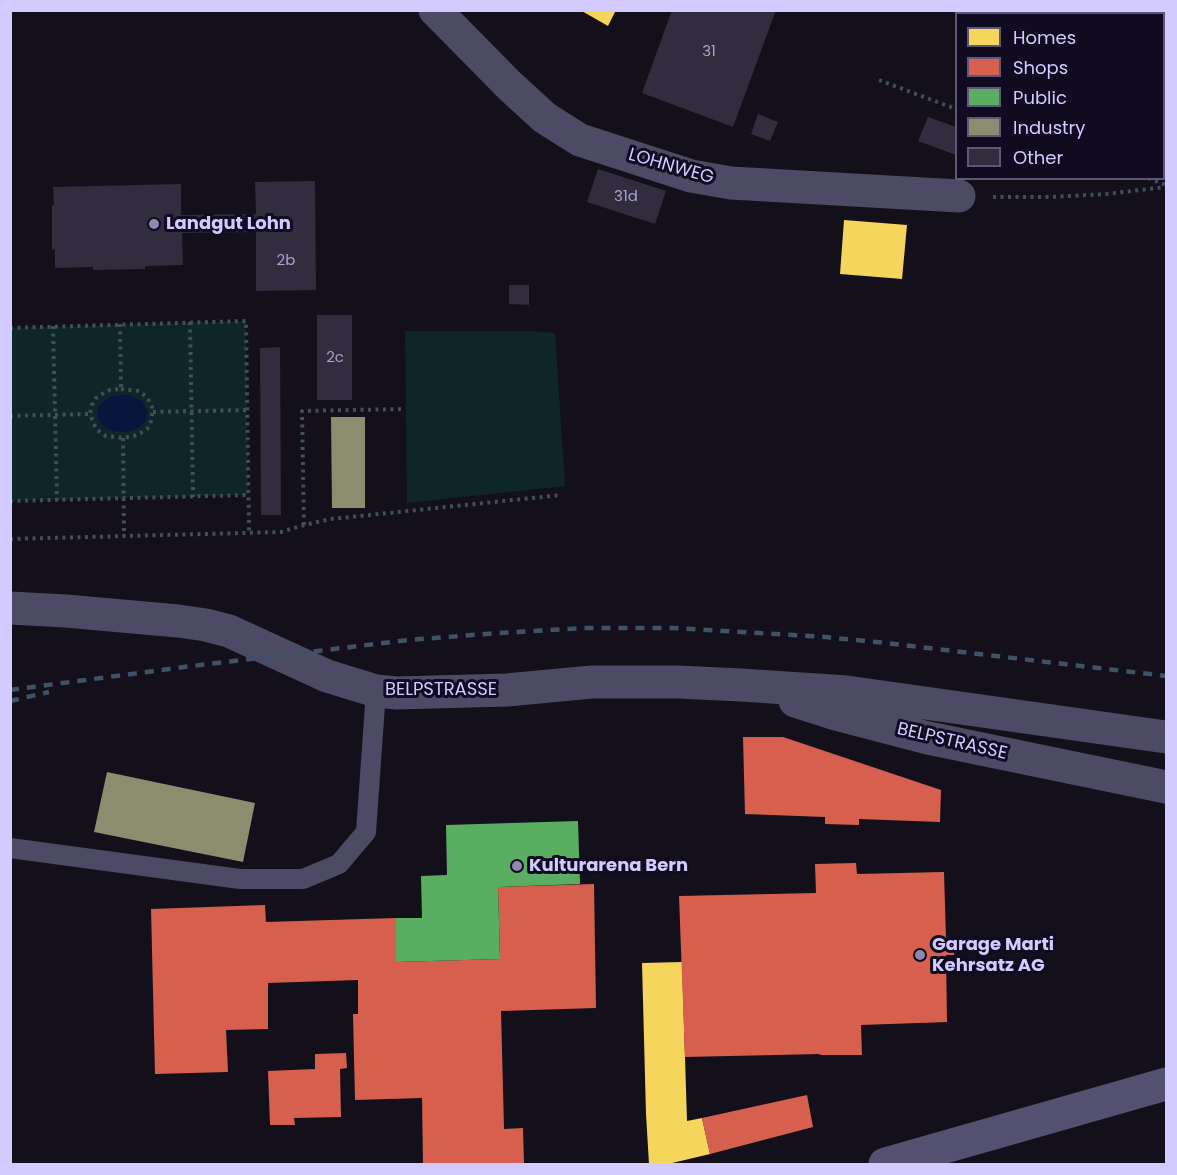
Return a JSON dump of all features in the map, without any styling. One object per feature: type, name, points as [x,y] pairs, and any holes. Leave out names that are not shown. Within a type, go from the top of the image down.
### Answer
[{"type":"main road","points":[[885,1164],[1167,1084]]},
{"type":"street","name":"LOHNWEG","points":[[435,10],[545,118],[580,140],[691,176],[731,183],[959,196]]},
{"type":"street","name":"BELPSTRASSE","points":[[10,608],[66,611],[206,625],[229,631],[327,676],[376,691],[397,693],[496,690],[592,682],[741,685],[847,692],[1167,737]]},
{"type":"street","name":"BELPSTRASSE","points":[[741,685],[836,714],[928,738],[1167,788]]},
{"type":"lane","points":[[10,848],[240,879],[303,879],[339,864],[366,832],[376,691]]},
{"type":"path","points":[[879,80],[955,108]]},
{"type":"path","points":[[1153,180],[1167,186]]},
{"type":"path","points":[[959,196],[1051,197],[1106,194],[1167,186]]},
{"type":"path","points":[[10,328],[246,321],[249,533]]},
{"type":"path","points":[[190,322],[193,497]]},
{"type":"path","points":[[120,324],[121,388]]},
{"type":"path","points":[[53,326],[57,500]]},
{"type":"path","points":[[121,388],[138,391],[147,397],[153,412],[150,423],[143,432],[123,438],[106,436],[93,424],[90,414],[96,398],[110,390],[121,388]]},
{"type":"path","points":[[304,525],[302,411],[405,409]]},
{"type":"path","points":[[153,412],[247,410]]},
{"type":"path","points":[[10,416],[90,414]]},
{"type":"path","points":[[123,438],[124,537]]},
{"type":"path","points":[[10,501],[248,495]]},
{"type":"path","points":[[10,539],[281,532],[331,519],[561,495]]},
{"type":"green space","points":[[246,321],[248,495],[11,501],[11,328]]},
{"type":"green space","points":[[405,331],[555,333],[565,486],[407,503]]},
{"type":"water","points":[[124,395],[142,401],[146,408],[146,420],[140,427],[127,432],[107,429],[98,420],[98,407],[112,396]]},
{"type":"building: Homes","points":[[580,10],[616,10],[608,26]]},
{"type":"building: Homes","points":[[844,220],[907,225],[902,279],[840,274]]},
{"type":"building: Homes","points":[[682,962],[687,1121],[702,1118],[710,1154],[668,1164],[649,1164],[642,963]]},
{"type":"building: Shops","points":[[743,737],[783,737],[941,790],[940,822],[859,819],[859,825],[825,824],[825,817],[745,814]]},
{"type":"building: Shops","points":[[856,863],[857,874],[944,872],[946,939],[954,938],[954,955],[946,955],[947,1022],[861,1025],[862,1055],[685,1057],[679,896],[816,893],[815,864]]},
{"type":"building: Shops","points":[[594,884],[596,1008],[501,1011],[504,1129],[523,1128],[524,1164],[423,1164],[422,1098],[355,1100],[353,1014],[358,1014],[358,980],[268,983],[268,1029],[226,1030],[228,1072],[155,1074],[151,909],[265,905],[266,922],[396,918],[396,962],[500,959],[498,887]]},
{"type":"building: Shops","points":[[346,1053],[347,1068],[340,1069],[341,1117],[294,1118],[295,1125],[270,1125],[268,1071],[315,1069],[315,1054]]},
{"type":"building: Shops","points":[[807,1095],[813,1127],[710,1154],[702,1118]]},
{"type":"building: Public","points":[[578,821],[580,884],[498,887],[500,959],[396,962],[396,918],[422,918],[421,876],[447,875],[446,825]]},
{"type":"building: Industry","points":[[331,417],[365,417],[365,508],[332,508]]},
{"type":"building: Industry","points":[[107,772],[255,803],[243,862],[94,832]]},
{"type":"building: Other","points":[[672,10],[776,10],[733,127],[642,93]]},
{"type":"building: Other","points":[[1057,10],[1102,10],[1104,12],[1056,12]]},
{"type":"building: Other","points":[[758,114],[778,122],[770,141],[751,134]]},
{"type":"building: Other","points":[[928,117],[955,127],[955,155],[918,141]]},
{"type":"building: Other","points":[[598,169],[666,191],[655,224],[587,202]]},
{"type":"building: Other","name":"Landgut Lohn","points":[[315,181],[316,290],[256,291],[256,232],[182,233],[183,265],[145,266],[145,269],[55,268],[55,249],[52,250],[53,187],[181,184],[181,215],[256,214],[255,182]]},
{"type":"building: Other","points":[[509,285],[529,285],[529,305],[509,304]]},
{"type":"building: Other","points":[[317,315],[352,315],[352,400],[317,400]]},
{"type":"building: Other","points":[[280,347],[281,515],[261,515],[260,348]]},
{"type":"railway","points":[[10,690],[409,640],[587,628],[674,628],[825,637],[1166,676]]},
{"type":"railway","points":[[10,701],[49,692]]},
{"type":"place","name":"Landgut Lohn","points":[[154,224]]},
{"type":"place","name":"Kulturarena Bern","points":[[517,866]]},
{"type":"place","name":"Garage Marti Kehrsatz AG","points":[[920,955]]}]
